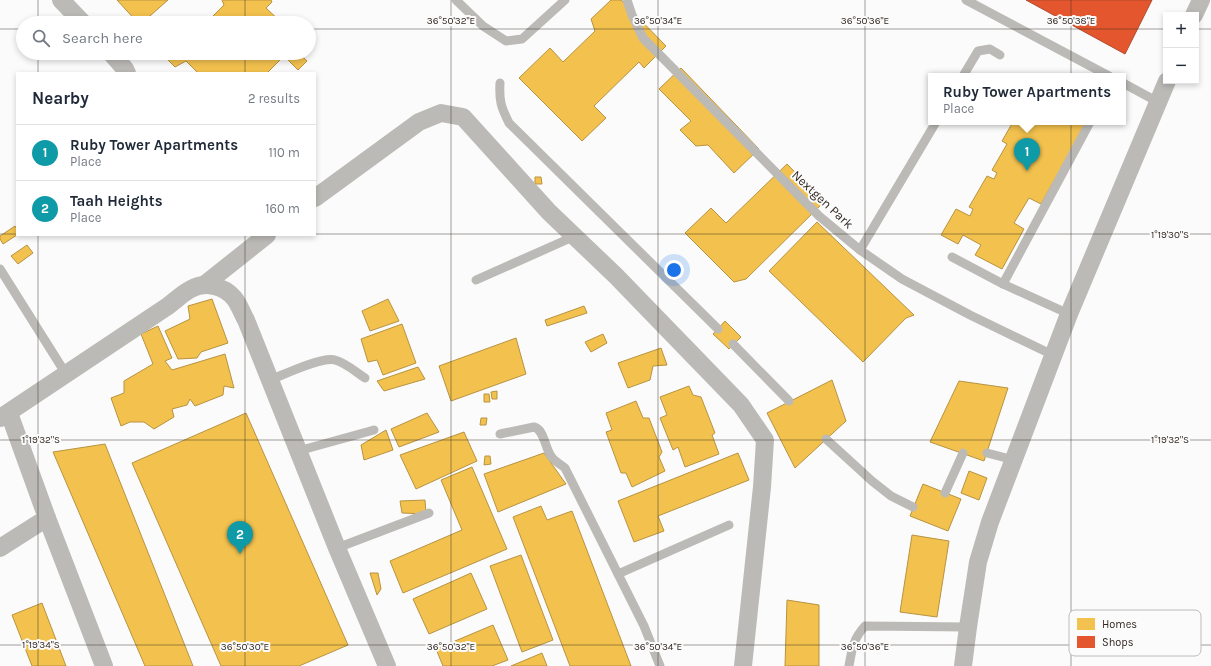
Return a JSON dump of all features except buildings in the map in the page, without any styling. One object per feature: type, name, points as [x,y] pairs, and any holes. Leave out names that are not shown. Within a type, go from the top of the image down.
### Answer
[{"type":"street","points":[[61,0],[76,16]]},
{"type":"street","points":[[1195,12],[1201,0]]},
{"type":"street","points":[[118,60],[126,69],[127,72]]},
{"type":"street","points":[[963,666],[978,562],[990,522],[1069,314],[1166,84]]},
{"type":"street","points":[[316,197],[419,122],[441,113],[463,117],[549,212],[616,276],[741,405],[765,440],[762,494],[743,666]]},
{"type":"street","points":[[204,285],[266,236]]},
{"type":"street","points":[[104,666],[47,518],[4,415],[192,288],[204,285],[216,286],[227,291],[235,298],[246,320],[337,548],[387,666]]},
{"type":"street","points":[[0,548],[47,518]]},
{"type":"lane","points":[[456,0],[483,26],[506,41],[522,39],[565,0]]},
{"type":"lane","name":"Nextgen Park","points":[[627,0],[632,15],[643,38],[819,216],[860,250],[902,279],[970,316],[1053,355]]},
{"type":"lane","points":[[966,0],[1103,73]]},
{"type":"lane","points":[[965,73],[978,51],[990,49],[1000,54]]},
{"type":"lane","points":[[500,83],[501,107],[509,123],[718,329]]},
{"type":"lane","points":[[1126,85],[1158,102]]},
{"type":"lane","points":[[860,250],[934,125]]},
{"type":"lane","points":[[1003,284],[1088,125]]},
{"type":"lane","points":[[476,280],[575,236]]},
{"type":"lane","points":[[952,258],[1003,284],[1069,314]]},
{"type":"lane","points":[[0,269],[66,374]]},
{"type":"lane","points":[[733,344],[789,401]]},
{"type":"lane","points":[[270,380],[311,364],[330,359],[337,360],[365,378]]},
{"type":"lane","points":[[500,434],[534,427],[540,431],[550,455],[555,461],[565,468],[644,626],[660,666]]},
{"type":"lane","points":[[298,451],[374,430]]},
{"type":"lane","points":[[826,439],[886,492],[913,507]]},
{"type":"lane","points":[[945,493],[963,453]]},
{"type":"lane","points":[[987,453],[1014,460]]},
{"type":"lane","points":[[337,548],[429,512]]},
{"type":"lane","points":[[618,574],[729,525]]},
{"type":"lane","points":[[849,666],[852,649],[857,636],[865,626],[968,628]]},
{"type":"place","name":"Ruby Tower Apartments","points":[[1027,171]]},
{"type":"place","name":"Taah Heights","points":[[240,554]]}]
